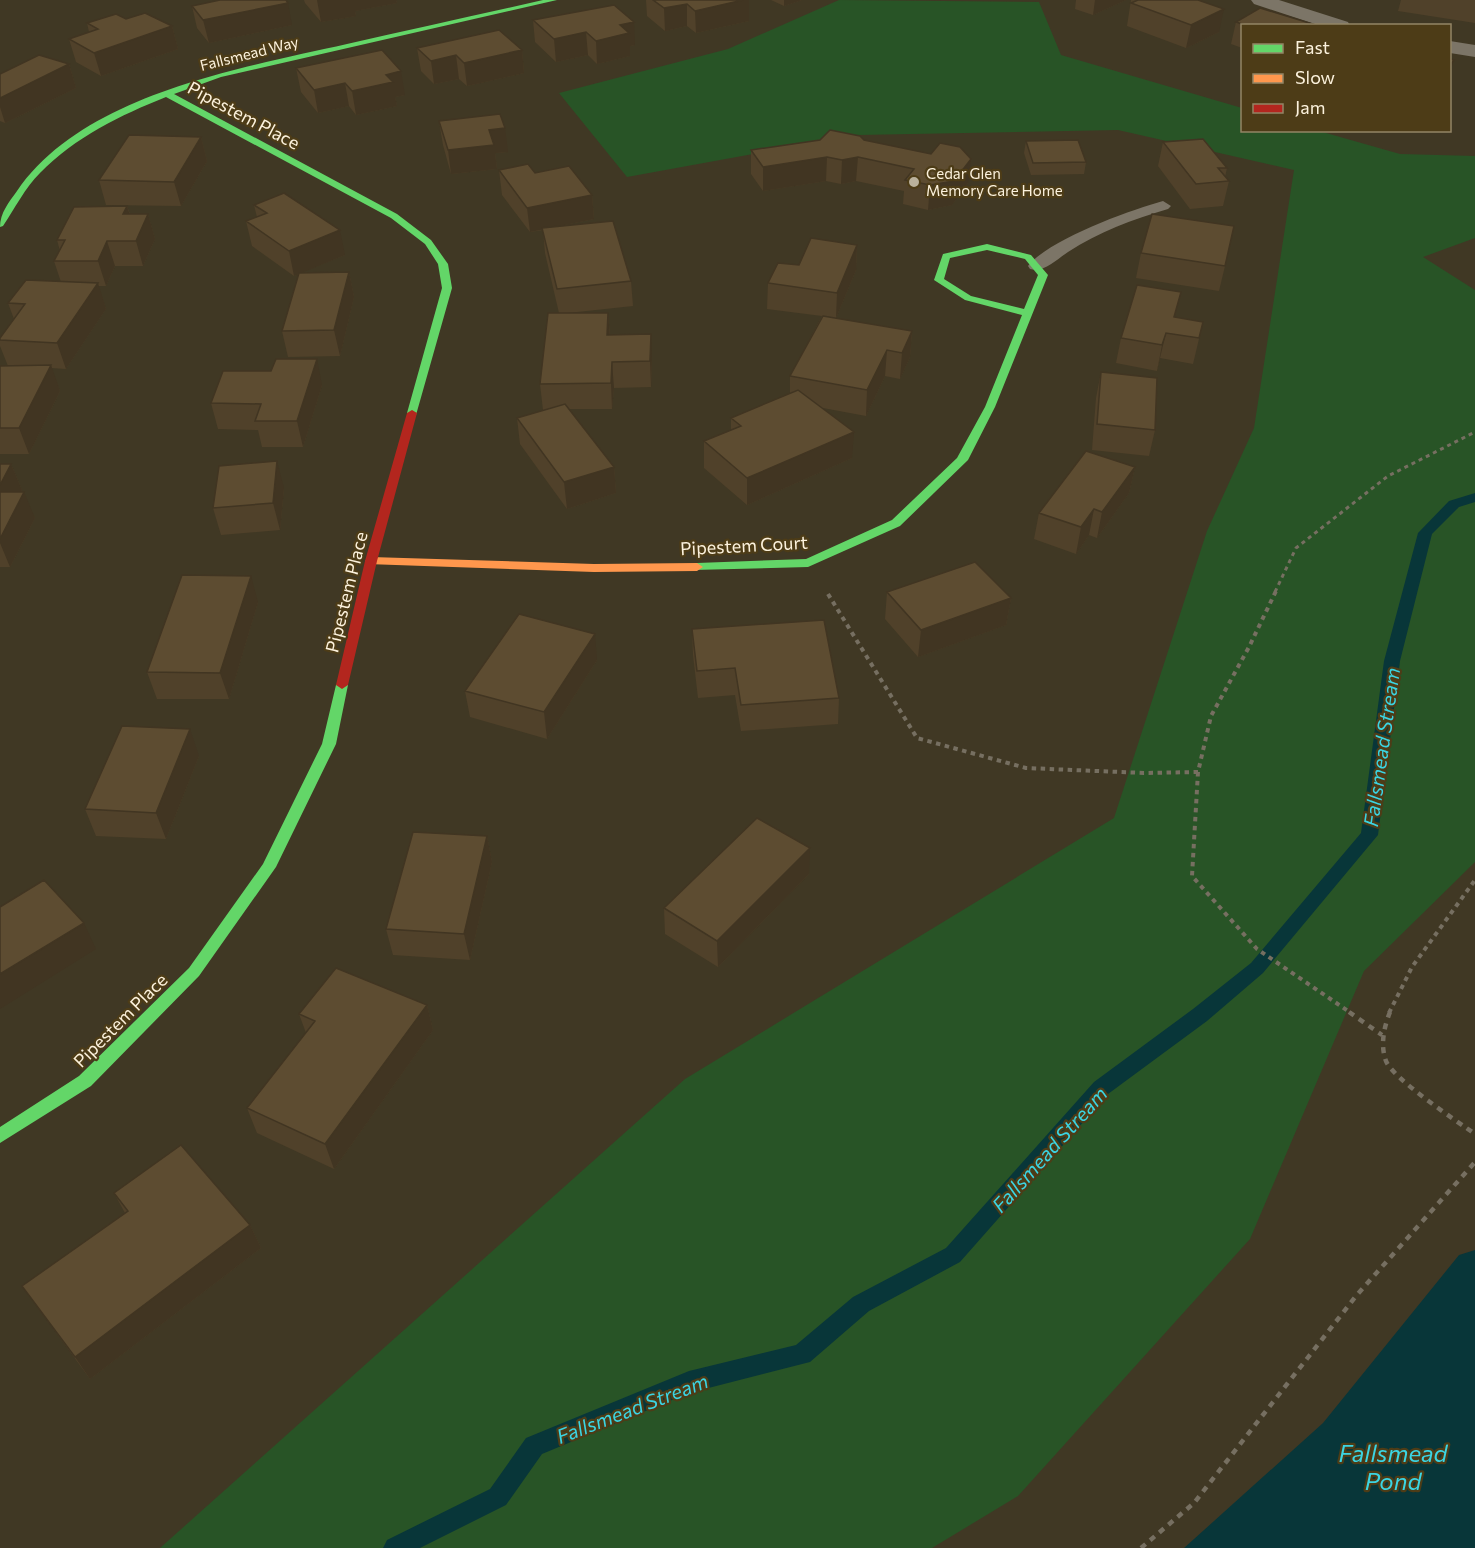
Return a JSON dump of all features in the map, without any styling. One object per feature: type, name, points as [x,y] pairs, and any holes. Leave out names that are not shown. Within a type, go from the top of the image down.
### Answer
[{"type":"street","name":"Fallsmead Way","points":[[0,224],[36,172],[82,133],[166,93],[219,75],[553,0]]},
{"type":"street","points":[[1260,0],[1335,24]]},
{"type":"street","points":[[1451,47],[1475,51]]},
{"type":"street","name":"Pipestem Place","points":[[0,1136],[94,1073],[194,972],[269,867],[329,744],[371,561],[447,288],[443,264],[428,242],[394,216],[166,93]]},
{"type":"street","points":[[1028,313],[968,298],[939,280],[946,256],[987,248],[1028,257],[1036,266]]},
{"type":"street","name":"Pipestem Court","points":[[371,561],[594,568],[738,567],[793,562],[808,563],[896,524],[962,460],[990,407],[1043,275],[1036,266]]},
{"type":"lane","points":[[1036,266],[1068,245],[1122,218],[1163,206]]},
{"type":"path","points":[[1382,1035],[1257,949],[1192,876],[1198,772],[1211,716],[1249,646],[1296,548],[1388,476],[1475,432]]},
{"type":"path","points":[[808,563],[917,738],[1026,768],[1144,773],[1198,772]]},
{"type":"path","points":[[1475,880],[1449,913],[1393,998],[1382,1035],[1386,1062],[1418,1094],[1475,1134]]},
{"type":"path","points":[[1141,1548],[1194,1503],[1356,1296],[1475,1162]]},
{"type":"green space","points":[[839,0],[1039,2],[1061,55],[1241,108],[1241,132],[1323,132],[1400,154],[1475,156],[1475,238],[1423,257],[1475,290],[1475,862],[1364,971],[1250,1239],[1018,1496],[932,1548],[160,1548],[685,1079],[1114,818],[1207,531],[1254,428],[1294,170],[1118,130],[858,135],[627,177],[559,93],[728,49]]},
{"type":"water","name":"Fallsmead Pond","points":[[1475,1250],[1475,1548],[1184,1548],[1323,1423],[1459,1255]]},
{"type":"building","points":[[220,0],[286,0],[288,3],[203,20],[192,6]]},
{"type":"building","points":[[653,0],[743,0],[695,11],[687,4],[664,8]]},
{"type":"building","points":[[1138,0],[1198,0],[1224,9],[1191,25],[1131,3]]},
{"type":"building","points":[[614,5],[634,22],[620,25],[629,33],[596,41],[586,32],[554,39],[533,20]]},
{"type":"building","points":[[1260,8],[1312,24],[1242,24],[1236,22]]},
{"type":"building","points":[[145,13],[172,26],[94,53],[69,39],[98,29],[87,23],[116,14],[126,19]]},
{"type":"building","points":[[499,30],[522,50],[464,63],[456,55],[431,61],[417,48]]},
{"type":"building","points":[[382,50],[401,71],[386,75],[393,82],[352,91],[345,83],[314,90],[296,68]]},
{"type":"building","points":[[39,55],[69,64],[0,98],[0,74]]},
{"type":"building","points":[[500,114],[505,128],[489,130],[494,145],[448,150],[439,121]]},
{"type":"building","points":[[830,130],[860,136],[864,140],[931,154],[940,143],[960,147],[971,159],[954,181],[930,185],[905,180],[914,169],[858,157],[842,160],[827,157],[763,167],[751,150],[820,140]]},
{"type":"building","points":[[129,135],[201,137],[174,182],[99,180]]},
{"type":"building","points":[[1203,139],[1227,168],[1218,168],[1229,181],[1196,184],[1163,142]]},
{"type":"building","points":[[1078,140],[1086,162],[1033,163],[1026,141]]},
{"type":"building","points":[[528,164],[535,173],[569,166],[592,195],[527,208],[499,170]]},
{"type":"building","points":[[284,193],[340,230],[289,251],[246,221],[267,213],[254,205]]},
{"type":"building","points":[[127,206],[123,214],[148,214],[136,241],[107,241],[98,261],[54,261],[65,240],[57,240],[74,207]]},
{"type":"building","points":[[1152,214],[1234,226],[1225,266],[1141,253]]},
{"type":"building","points":[[613,221],[631,281],[557,289],[542,228]]},
{"type":"building","points":[[811,238],[857,245],[837,293],[768,283],[778,263],[799,265]]},
{"type":"building","points":[[349,272],[334,330],[282,331],[299,273]]},
{"type":"building","points":[[26,280],[98,283],[57,343],[0,340],[25,304],[8,303]]},
{"type":"building","points":[[1137,285],[1181,292],[1174,317],[1203,322],[1199,338],[1166,333],[1162,345],[1121,338]]},
{"type":"building","points":[[548,313],[608,313],[607,335],[651,334],[650,361],[612,362],[611,383],[540,384]]},
{"type":"building","points":[[823,316],[912,331],[902,353],[887,350],[867,390],[790,376]]},
{"type":"building","points":[[276,359],[317,359],[297,421],[255,421],[261,404],[211,403],[223,371],[271,371]]},
{"type":"building","points":[[51,365],[19,428],[0,428],[0,366]]},
{"type":"building","points":[[1101,372],[1157,378],[1155,430],[1097,424]]},
{"type":"building","points":[[798,390],[854,432],[747,478],[704,441],[741,426],[731,418]]},
{"type":"building","points":[[565,404],[614,467],[564,482],[517,418]]},
{"type":"building","points":[[1086,451],[1135,467],[1102,512],[1094,509],[1081,527],[1039,513]]},
{"type":"building","points":[[277,461],[273,503],[213,508],[219,466]]},
{"type":"building","points":[[0,464],[11,464],[0,485]]},
{"type":"building","points":[[0,492],[24,492],[0,539]]},
{"type":"building","points":[[975,562],[1011,598],[921,630],[887,592]]},
{"type":"building","points":[[182,575],[251,576],[220,673],[147,672]]},
{"type":"building","points":[[519,614],[595,634],[544,712],[465,691]]},
{"type":"building","points":[[824,620],[839,698],[741,705],[735,668],[697,671],[692,629]]},
{"type":"building","points":[[122,726],[190,729],[156,813],[85,809]]},
{"type":"building","points":[[757,818],[810,848],[717,941],[664,908]]},
{"type":"building","points":[[413,832],[487,836],[464,934],[386,929]]},
{"type":"building","points":[[44,880],[84,923],[0,974],[0,907]]},
{"type":"building","points":[[336,968],[427,1005],[325,1144],[247,1108],[315,1021],[299,1014]]},
{"type":"building","points":[[181,1145],[250,1225],[75,1357],[22,1286],[128,1211],[114,1193]]},
{"type":"waterway","name":"Fallsmead Stream","points":[[395,1548],[498,1497],[534,1446],[689,1382],[802,1354],[861,1304],[953,1255],[1101,1088],[1200,1015],[1257,968],[1369,835],[1392,661],[1425,533],[1454,504],[1475,497]]},
{"type":"traffic: fast","points":[[0,224],[32,177],[56,153],[99,124],[170,92],[219,75],[553,0]]},
{"type":"traffic: fast","points":[[166,93],[394,216],[428,242],[443,264],[447,288],[412,413]]},
{"type":"traffic: fast","points":[[697,567],[808,563],[896,523],[962,460],[990,407],[1043,275],[1028,257],[987,247],[946,256],[939,280],[968,298],[1028,313]]},
{"type":"traffic: fast","points":[[0,1136],[85,1081],[194,972],[269,867],[329,744],[342,685]]},
{"type":"traffic: slow","points":[[371,561],[594,568],[697,567]]},
{"type":"traffic: jam","points":[[342,685],[371,561],[412,413]]},
{"type":"place","name":"Cedar Glen Memory Care Home","points":[[914,182]]}]
